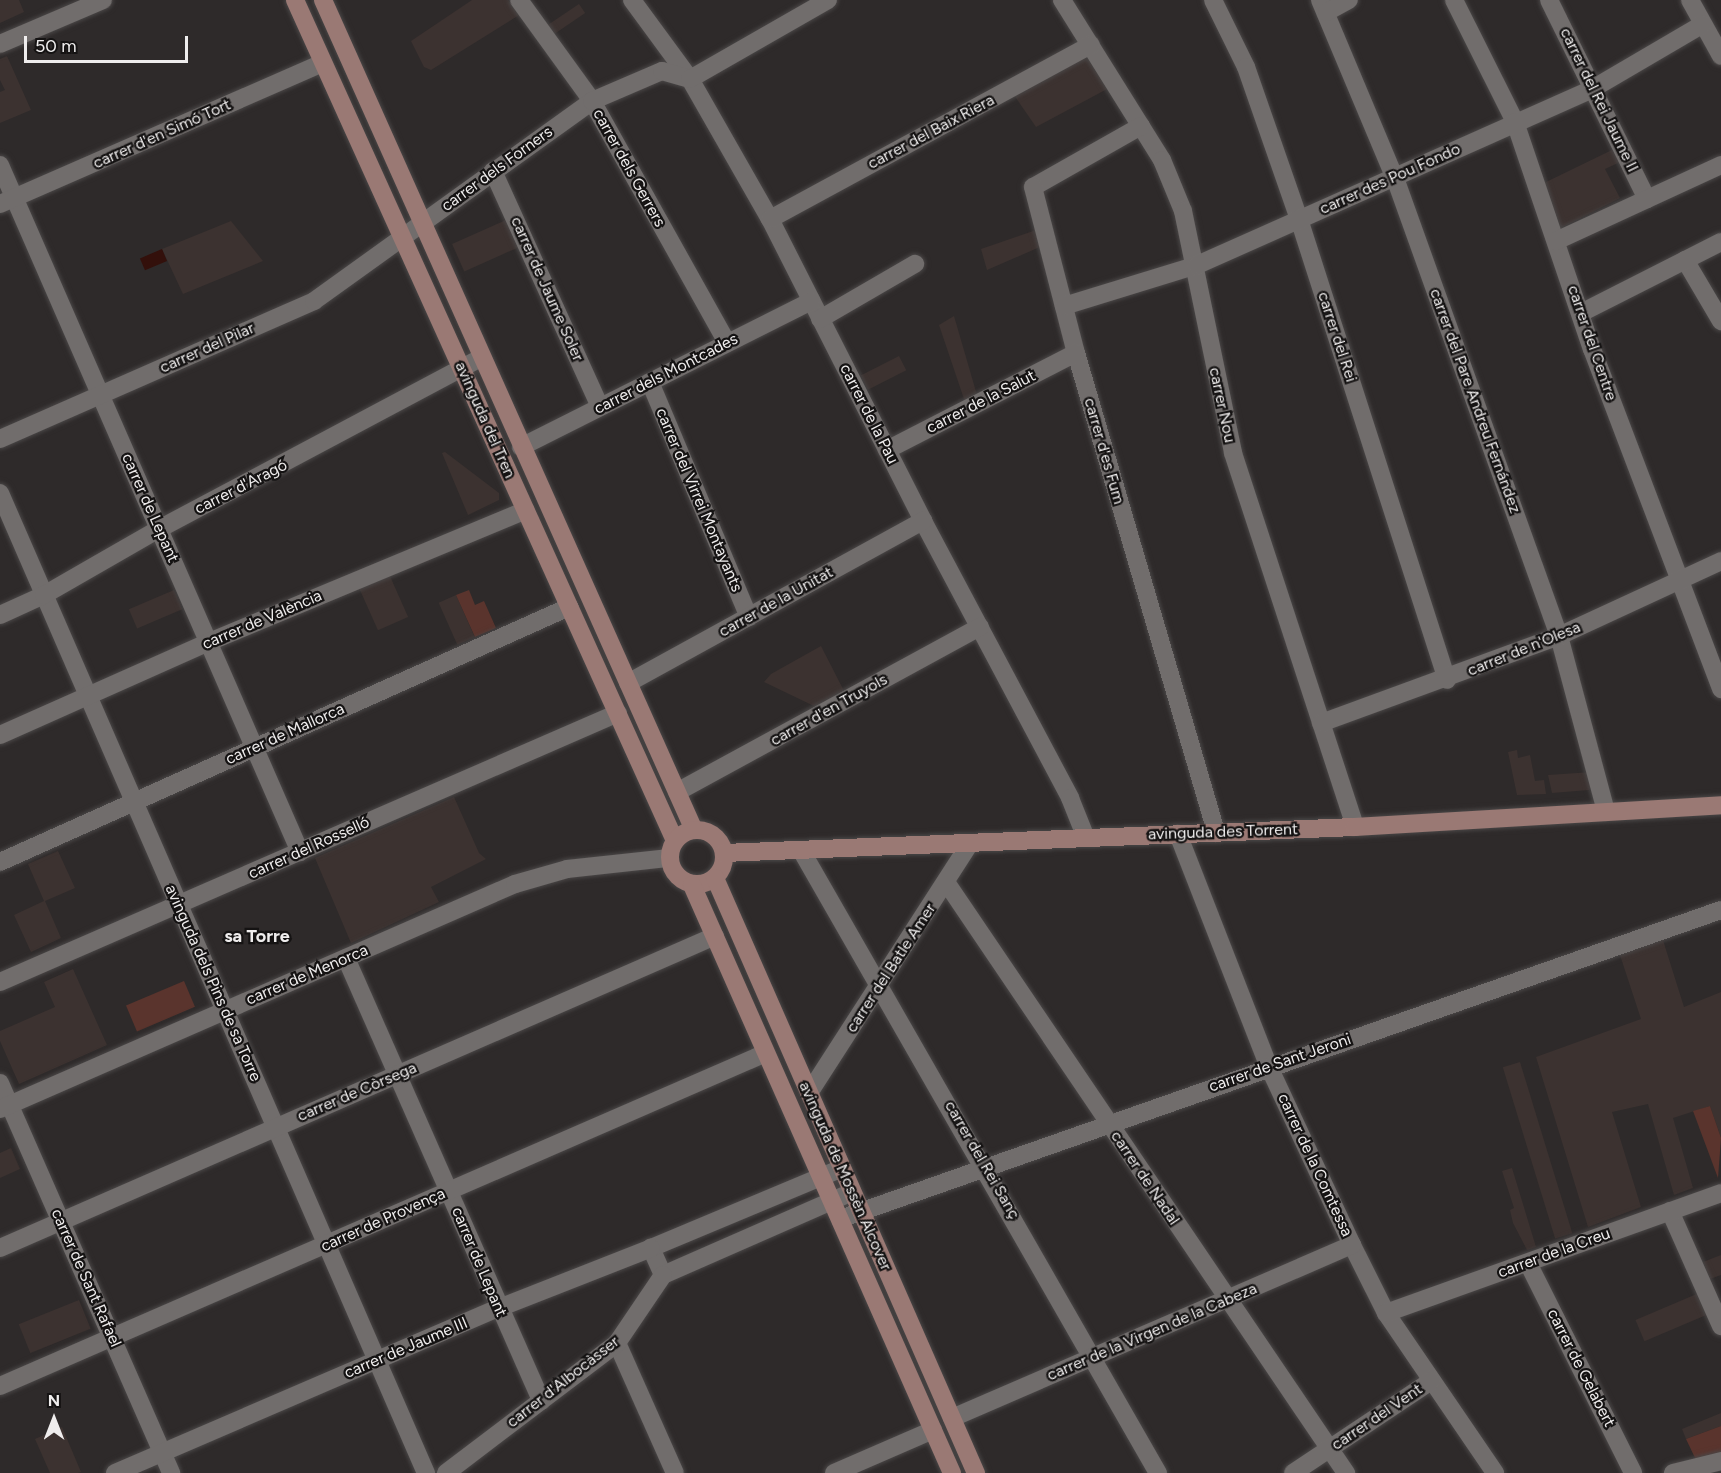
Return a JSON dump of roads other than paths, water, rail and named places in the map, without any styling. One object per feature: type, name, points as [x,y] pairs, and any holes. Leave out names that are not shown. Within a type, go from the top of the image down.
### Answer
[{"type":"main road","name":"avinguda del Tren","points":[[295,0],[675,841]]},
{"type":"main road","name":"avinguda del Tren","points":[[323,0],[481,358],[694,830]]},
{"type":"main road","name":"avinguda des Torrent","points":[[724,853],[1355,827],[1721,804]]},
{"type":"main road","points":[[694,830],[710,833],[724,853],[724,862],[715,878],[692,885],[676,876],[669,858],[675,841],[694,830]]},
{"type":"main road","name":"avinguda de Mossèn Alcover","points":[[715,878],[976,1473]]},
{"type":"main road","name":"avinguda de Mossèn Alcover","points":[[692,885],[952,1473]]},
{"type":"street","points":[[0,44],[103,0]]},
{"type":"street","name":"carrer dels Gerrers","points":[[519,0],[592,101],[728,343]]},
{"type":"street","name":"carrer de la Pau","points":[[633,0],[690,79],[770,219],[924,522],[1070,798],[1086,838]]},
{"type":"street","points":[[690,79],[828,0]]},
{"type":"street","name":"carrer Nou","points":[[1062,0],[1162,160],[1184,211],[1197,265],[1233,453],[1355,827]]},
{"type":"street","name":"carrer del Rei","points":[[1213,0],[1246,67],[1299,219],[1447,680]]},
{"type":"street","points":[[1323,6],[1349,0]]},
{"type":"street","name":"carrer del Centre","points":[[1454,0],[1515,122],[1581,313],[1721,689]]},
{"type":"street","name":"carrer del Rei Jaume II","points":[[1550,0],[1647,199]]},
{"type":"street","points":[[1690,0],[1721,56]]},
{"type":"street","name":"carrer del Pare Andreu Fernández","points":[[1323,6],[1395,178],[1559,636],[1606,812]]},
{"type":"street","name":"carrer des Pou Fondo","points":[[1064,306],[1197,265],[1395,178],[1594,88],[1703,24]]},
{"type":"street","name":"carrer del Baix Riera","points":[[770,219],[1091,45]]},
{"type":"street","name":"carrer d'en Simó Tort","points":[[7,201],[323,63]]},
{"type":"street","name":"carrer dels Forners","points":[[402,237],[592,101],[662,71],[690,79]]},
{"type":"street","name":"carrer d'es Fum","points":[[1141,126],[1033,187],[1076,353],[1216,833]]},
{"type":"street","name":"carrer de Lepant","points":[[0,165],[7,201],[100,396],[300,852]]},
{"type":"street","points":[[1556,241],[1721,165]]},
{"type":"street","name":"carrer de Jaume Soler","points":[[493,171],[600,407]]},
{"type":"street","name":"carrer del Pilar","points":[[0,439],[314,301],[402,237]]},
{"type":"street","points":[[1581,313],[1721,242]]},
{"type":"street","points":[[1685,260],[1721,321]]},
{"type":"street","points":[[820,319],[915,264]]},
{"type":"street","name":"carrer dels Montcades","points":[[521,447],[811,301]]},
{"type":"street","name":"carrer de la Salut","points":[[887,450],[1076,353]]},
{"type":"street","name":"carrer d'Aragó","points":[[0,615],[44,595],[159,529],[481,358]]},
{"type":"street","name":"carrer del Virrei Montayants","points":[[650,382],[749,617]]},
{"type":"street","name":"avinguda dels Pins de sa Torre","points":[[0,493],[426,1473]]},
{"type":"street","name":"carrer de València","points":[[0,735],[209,642],[526,510]]},
{"type":"street","name":"carrer de la Unitat","points":[[628,683],[924,522]]},
{"type":"street","name":"carrer de n'Olesa","points":[[1321,723],[1447,680],[1559,636],[1721,561]]},
{"type":"street","name":"carrer de Mallorca","points":[[0,862],[135,804],[255,747],[569,607]]},
{"type":"street","name":"carrer d'en Truyols","points":[[677,792],[980,627]]},
{"type":"street","name":"carrer del Rosselló","points":[[0,982],[618,713]]},
{"type":"street","name":"carrer de la Comtessa","points":[[1178,834],[1269,1067],[1352,1245],[1386,1313],[1495,1473]]},
{"type":"street","name":"carrer del Batle Amer","points":[[809,1092],[881,985],[970,843]]},
{"type":"street","name":"carrer del Rei Sanç","points":[[801,850],[986,1167],[1158,1473]]},
{"type":"street","name":"carrer de Menorca","points":[[5,1107],[515,884],[567,869],[669,858]]},
{"type":"street","name":"carrer de Nadal","points":[[946,882],[1346,1473]]},
{"type":"street","name":"carrer de Sant Jeroni","points":[[840,1219],[860,1210],[1721,910]]},
{"type":"street","name":"carrer de Còrsega","points":[[0,1248],[275,1126],[715,936]]},
{"type":"street","name":"carrer de Lepant","points":[[345,958],[541,1401]]},
{"type":"street","name":"carrer de Provença","points":[[0,1386],[766,1053]]},
{"type":"street","name":"carrer de Sant Rafael","points":[[0,1083],[5,1107],[62,1221],[171,1473]]},
{"type":"street","name":"carrer de Jaume III","points":[[115,1473],[499,1308],[651,1248],[842,1167]]},
{"type":"street","points":[[651,1248],[663,1275],[852,1192]]},
{"type":"street","name":"carrer de la Creu","points":[[1386,1313],[1721,1193]]},
{"type":"street","points":[[1670,1211],[1721,1326]]},
{"type":"street","name":"carrer de la Virgen de la Cabeza","points":[[952,1418],[1352,1245]]},
{"type":"street","name":"carrer de Gelabert","points":[[1528,1263],[1633,1473]]},
{"type":"street","name":"carrer d'Albocàsser","points":[[446,1473],[617,1343],[663,1275]]},
{"type":"street","points":[[617,1343],[675,1473]]},
{"type":"street","name":"carrer del Vent","points":[[1293,1473],[1431,1381]]},
{"type":"street","points":[[834,1473],[933,1430]]},
{"type":"street","points":[[1673,1473],[1721,1461]]},
{"type":"district","name":"sa Torre","points":[[257,936]]}]
